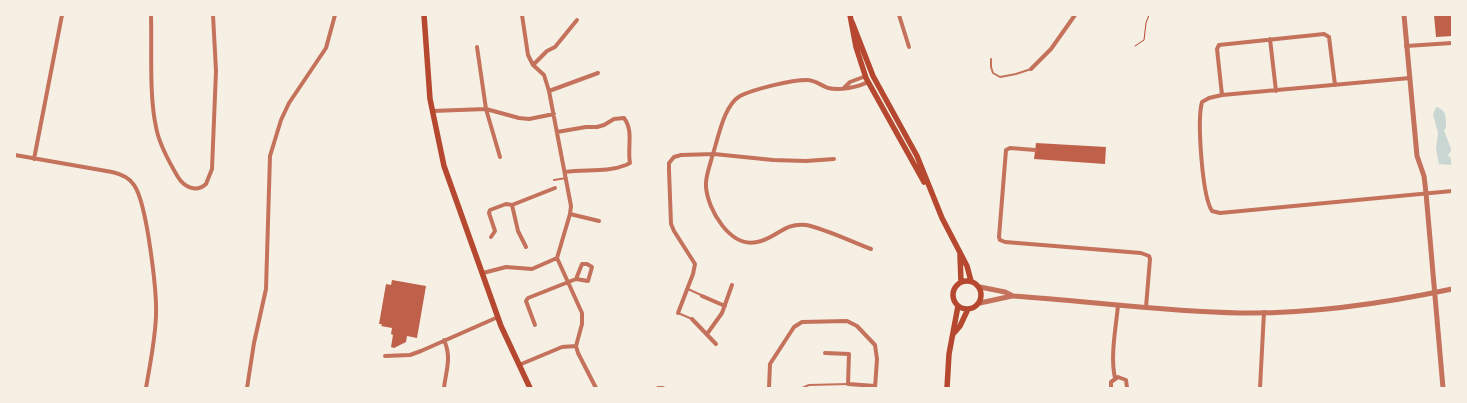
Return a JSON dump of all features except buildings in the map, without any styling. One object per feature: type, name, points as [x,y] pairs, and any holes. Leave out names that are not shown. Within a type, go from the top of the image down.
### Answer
[{"type":"main road","points":[[424,15],[432,111],[447,178],[498,317],[530,388]]},
{"type":"main road","points":[[850,15],[873,76],[917,156],[928,188],[960,256],[967,266],[972,281],[980,287],[982,295],[980,303],[968,309],[958,306],[954,300],[953,293],[956,286],[960,282],[972,281]]},
{"type":"main road","points":[[852,22],[856,47],[865,76],[916,170],[928,188]]},
{"type":"main road","points":[[960,256],[960,282]]},
{"type":"main road","points":[[946,388],[949,354],[958,306]]},
{"type":"main road","points":[[954,333],[960,326],[968,309]]},
{"type":"street","points":[[34,159],[62,15]]},
{"type":"street","points":[[152,15],[153,97],[156,127],[165,152],[178,177],[186,186],[195,189],[206,184],[212,170],[216,71],[213,15]]},
{"type":"street","points":[[247,388],[254,343],[266,289],[270,156],[281,120],[289,103],[326,48],[335,15]]},
{"type":"street","points":[[522,15],[524,40],[528,54],[533,65],[544,76],[549,91],[571,206],[557,258],[582,312],[582,324],[576,346],[596,388]]},
{"type":"street","points":[[899,15],[909,47]]},
{"type":"street","points":[[1031,69],[1050,49],[1075,15]]},
{"type":"street","points":[[1404,15],[1417,156],[1424,176],[1426,194],[1443,388]]},
{"type":"street","points":[[533,65],[547,51],[555,47],[576,20]]},
{"type":"street","points":[[1222,95],[1216,48],[1219,44],[1324,34],[1329,37],[1335,85]]},
{"type":"street","points":[[1270,39],[1276,91]]},
{"type":"street","points":[[1406,46],[1452,43]]},
{"type":"street","points":[[477,47],[486,109],[500,157]]},
{"type":"street","points":[[549,91],[598,74]]},
{"type":"street","points":[[844,88],[850,82],[865,76],[873,76]]},
{"type":"street","points":[[871,249],[806,225],[791,225],[758,242],[746,243],[734,237],[715,215],[708,199],[706,185],[720,128],[729,109],[740,96],[763,88],[807,80],[831,88],[852,87],[868,82],[873,76]]},
{"type":"street","points":[[1410,78],[1222,95],[1202,102],[1199,121],[1209,206],[1212,211],[1220,213],[1452,191]]},
{"type":"street","points":[[432,111],[486,109],[529,119],[554,114]]},
{"type":"street","points":[[557,132],[597,127],[614,119],[624,118],[630,137],[628,152],[630,163],[626,166],[595,172],[578,170],[565,172]]},
{"type":"street","points":[[1035,150],[1010,148],[1006,150],[1000,240],[1005,242],[1141,253],[1149,256],[1146,308]]},
{"type":"street","points":[[678,313],[688,289],[695,264],[671,224],[669,163],[674,157],[714,154],[773,160],[806,161],[834,158]]},
{"type":"street","points":[[15,155],[117,173],[130,180],[137,190],[148,244],[156,306],[155,337],[146,388]]},
{"type":"street","points":[[490,237],[495,231],[489,213],[490,210],[506,204],[512,205],[555,188]]},
{"type":"street","points":[[512,205],[518,231],[526,247]]},
{"type":"street","points":[[570,214],[599,221]]},
{"type":"street","points":[[483,273],[506,267],[532,269],[557,258]]},
{"type":"street","points":[[535,325],[526,301],[528,298],[576,279],[588,280],[592,269],[591,265],[582,264],[576,279]]},
{"type":"street","points":[[707,334],[722,313],[732,286]]},
{"type":"street","points":[[980,287],[1005,292],[1012,296]]},
{"type":"street","points":[[980,303],[1012,296],[1201,312],[1264,312],[1346,306],[1452,290]]},
{"type":"street","points":[[702,296],[725,306]]},
{"type":"street","points":[[1111,388],[1111,382],[1115,378],[1114,360],[1118,305]]},
{"type":"street","points":[[1260,388],[1264,312]]},
{"type":"street","points":[[385,356],[410,355],[498,317]]},
{"type":"street","points":[[692,319],[716,344]]},
{"type":"street","points":[[769,388],[770,364],[794,327],[802,322],[847,321],[857,326],[875,345],[877,359],[875,387],[848,384],[848,354],[825,353]]},
{"type":"street","points":[[444,340],[449,353],[444,388]]},
{"type":"street","points":[[519,365],[562,347],[576,346]]},
{"type":"street","points":[[1115,378],[1123,378],[1127,382],[1128,388]]},
{"type":"lane","points":[[991,59],[993,73],[1000,77],[1031,69]]},
{"type":"lane","points":[[554,180],[566,178]]},
{"type":"lane","points":[[688,289],[702,296]]},
{"type":"lane","points":[[678,313],[692,319]]},
{"type":"lane","points":[[802,388],[809,384],[848,384]]},
{"type":"path","points":[[1135,46],[1144,40],[1149,15]]},
{"type":"shaded area","points":[[1436,107],[1440,108],[1445,115],[1446,128],[1444,130],[1451,149],[1448,155],[1452,160],[1452,165],[1439,164],[1436,149],[1438,133],[1433,114]]}]
